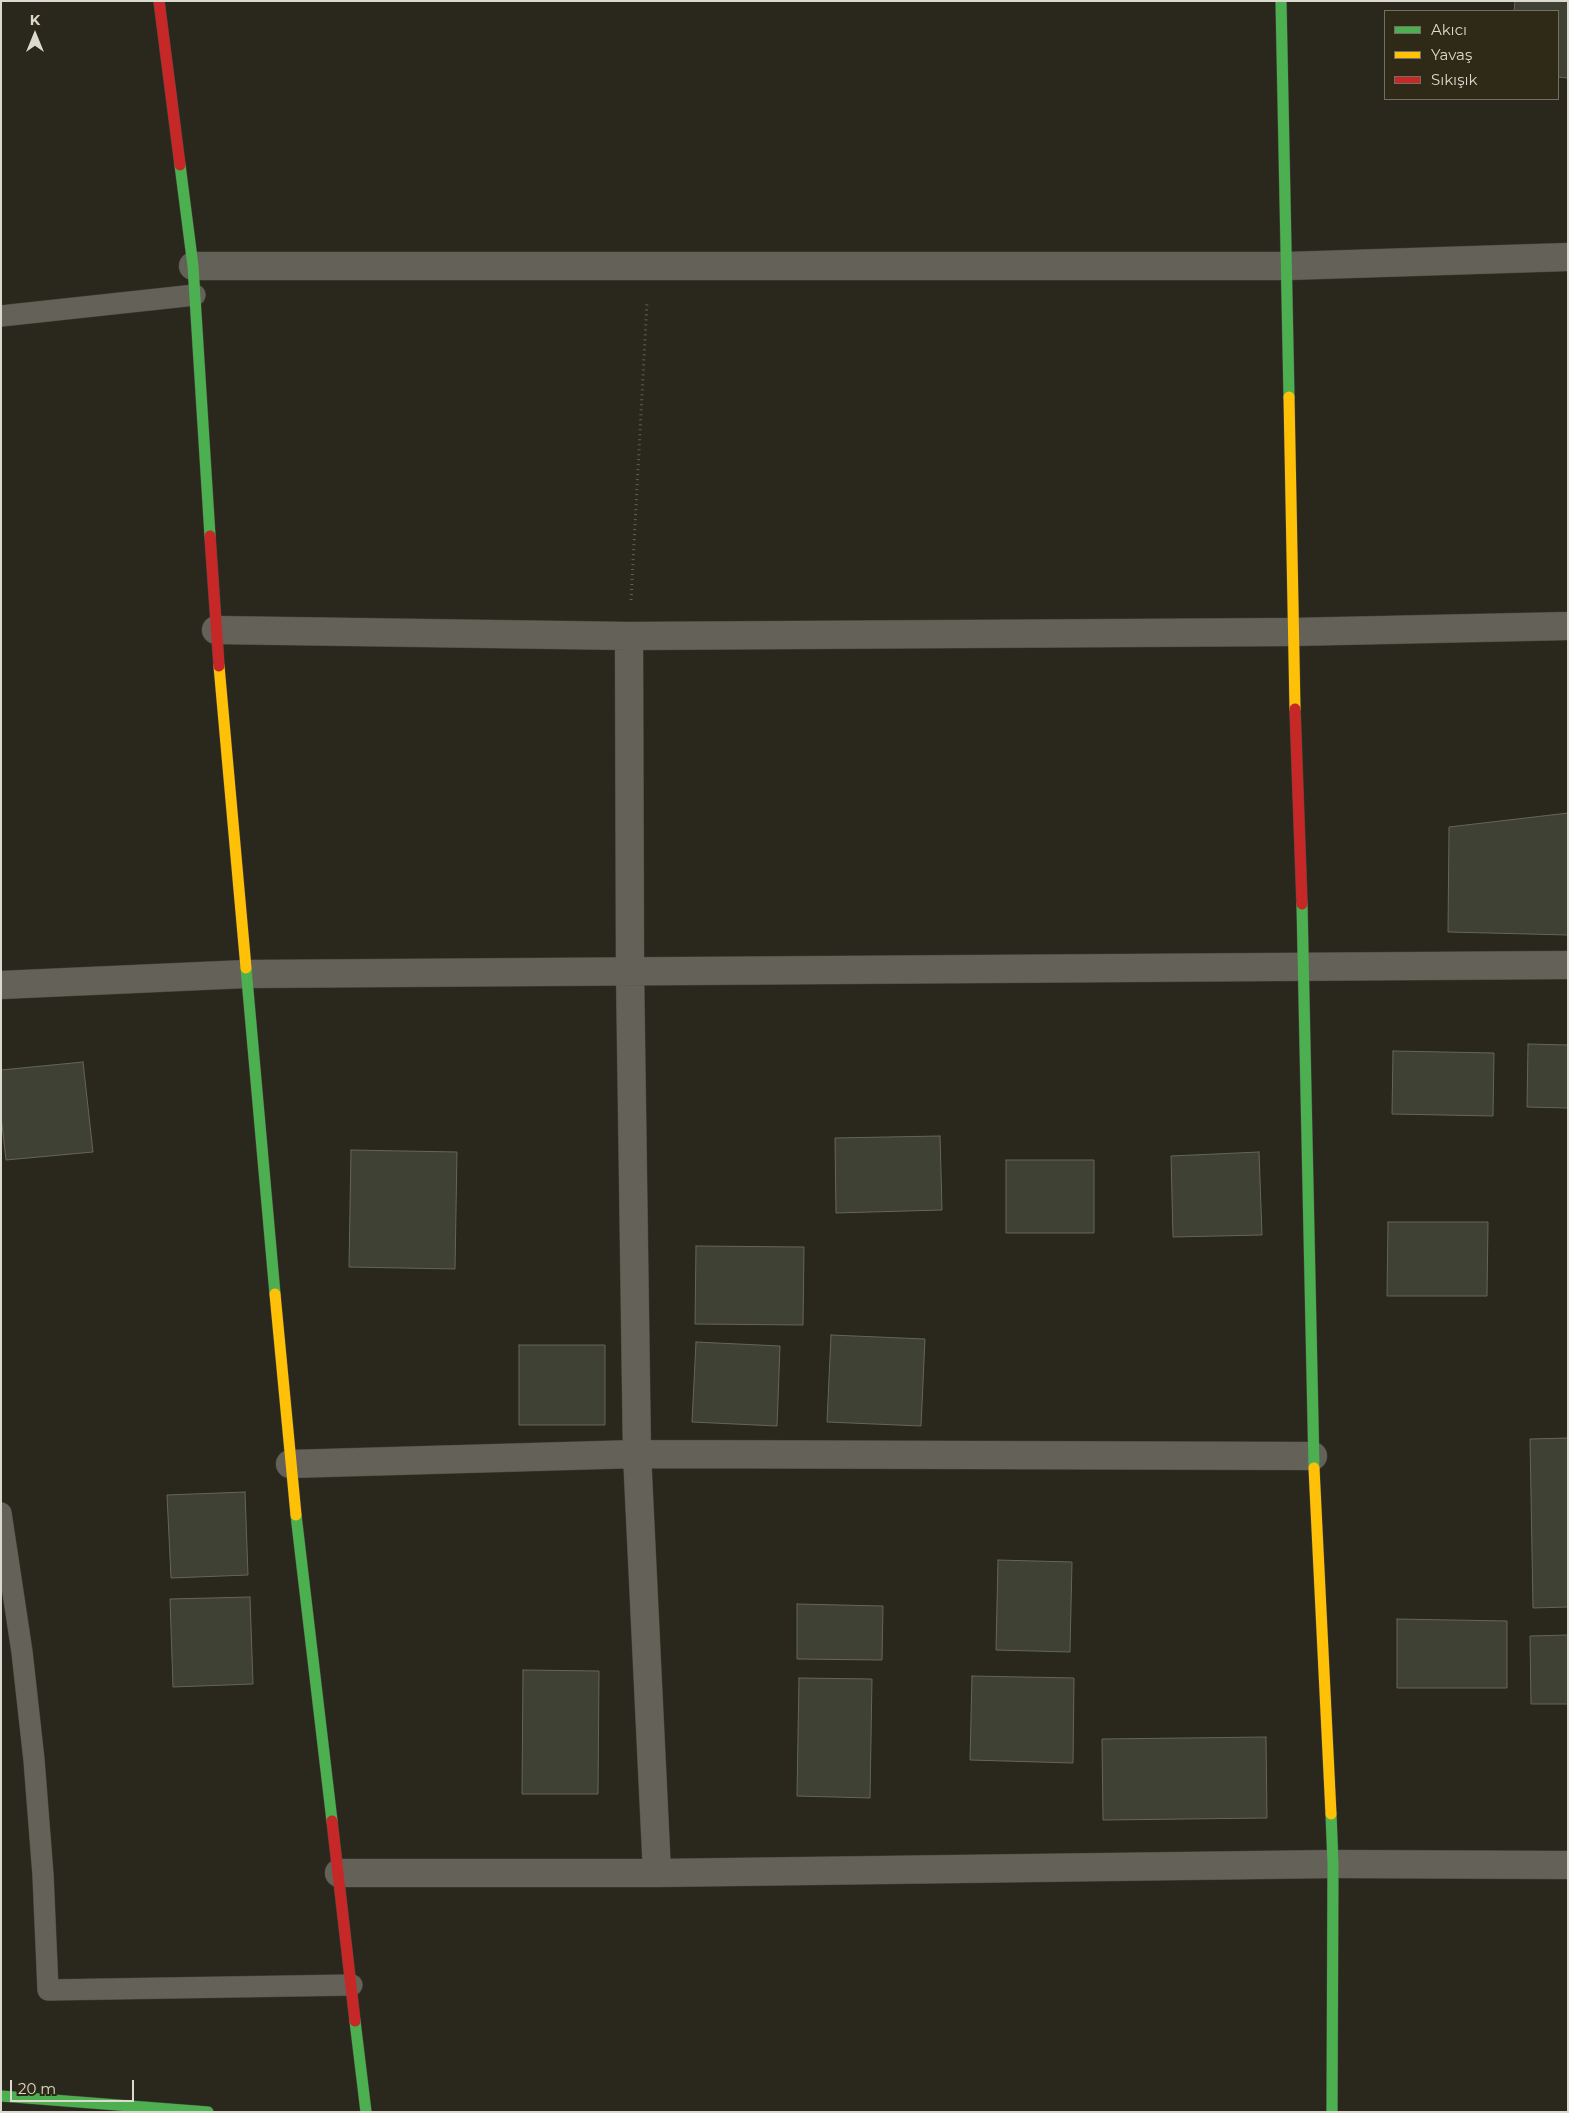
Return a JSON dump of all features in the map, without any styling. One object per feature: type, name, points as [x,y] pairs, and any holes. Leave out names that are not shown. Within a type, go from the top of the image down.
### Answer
[{"type":"main road","points":[[159,1],[193,266],[216,630],[290,1464],[366,2112]]},
{"type":"main road","points":[[1281,1],[1288,266],[1292,632],[1304,967],[1313,1456],[1333,1864],[1332,2112]]},
{"type":"main road","points":[[1,2096],[208,2112]]},
{"type":"street","points":[[193,266],[1288,266],[1568,257]]},
{"type":"street","points":[[216,630],[628,636],[1292,632],[1568,626]]},
{"type":"street","points":[[628,636],[630,971],[638,1454],[658,1873]]},
{"type":"street","points":[[1,985],[246,974],[1568,965]]},
{"type":"street","points":[[290,1464],[638,1454],[1313,1456]]},
{"type":"street","points":[[339,1873],[658,1873],[1333,1864],[1568,1865]]},
{"type":"lane","points":[[1,316],[195,295]]},
{"type":"lane","points":[[1,1513],[22,1652],[34,1760],[43,1876],[48,1990],[352,1985]]},
{"type":"path","points":[[628,636],[649,265]]},
{"type":"building","points":[[1515,1],[1568,1],[1568,78],[1559,77],[1559,10],[1514,10]]},
{"type":"building","points":[[1568,813],[1568,935],[1448,932],[1449,827]]},
{"type":"building","points":[[1528,1044],[1568,1045],[1568,1108],[1527,1107]]},
{"type":"building","points":[[1393,1051],[1494,1053],[1493,1116],[1392,1114]]},
{"type":"building","points":[[83,1062],[93,1152],[6,1160],[1,1116],[1,1070]]},
{"type":"building","points":[[940,1136],[942,1210],[836,1213],[835,1138]]},
{"type":"building","points":[[351,1150],[457,1152],[455,1269],[349,1267]]},
{"type":"building","points":[[1259,1152],[1262,1235],[1173,1237],[1171,1156]]},
{"type":"building","points":[[1006,1160],[1094,1160],[1094,1233],[1006,1233]]},
{"type":"building","points":[[1388,1222],[1488,1222],[1487,1296],[1387,1296]]},
{"type":"building","points":[[696,1246],[804,1247],[803,1325],[695,1324]]},
{"type":"building","points":[[831,1335],[925,1339],[921,1426],[827,1422]]},
{"type":"building","points":[[696,1342],[780,1346],[777,1426],[692,1422]]},
{"type":"building","points":[[519,1345],[605,1345],[605,1425],[519,1425]]},
{"type":"building","points":[[1568,1438],[1568,1607],[1533,1608],[1530,1439]]},
{"type":"building","points":[[245,1492],[248,1575],[171,1578],[167,1495]]},
{"type":"building","points":[[998,1560],[1072,1562],[1070,1652],[996,1650]]},
{"type":"building","points":[[250,1597],[253,1684],[173,1687],[170,1599]]},
{"type":"building","points":[[797,1604],[883,1606],[882,1660],[797,1659]]},
{"type":"building","points":[[1397,1619],[1507,1621],[1507,1688],[1397,1688]]},
{"type":"building","points":[[1568,1635],[1568,1704],[1531,1704],[1530,1636]]},
{"type":"building","points":[[523,1670],[599,1671],[598,1794],[522,1794]]},
{"type":"building","points":[[972,1676],[1074,1678],[1073,1763],[970,1760]]},
{"type":"building","points":[[799,1678],[872,1679],[870,1798],[797,1796]]},
{"type":"building","points":[[1266,1737],[1267,1818],[1103,1820],[1102,1739]]},
{"type":"traffic: fast","points":[[1281,1],[1289,397]]},
{"type":"traffic: fast","points":[[180,165],[193,266],[210,536]]},
{"type":"traffic: fast","points":[[1302,904],[1314,1468]]},
{"type":"traffic: fast","points":[[246,968],[275,1294]]},
{"type":"traffic: fast","points":[[296,1515],[332,1821]]},
{"type":"traffic: fast","points":[[1331,1814],[1333,1864],[1332,2112]]},
{"type":"traffic: fast","points":[[355,2021],[366,2112]]},
{"type":"traffic: fast","points":[[1,2096],[208,2112]]},
{"type":"traffic: slow","points":[[1289,397],[1295,709]]},
{"type":"traffic: slow","points":[[219,666],[246,968]]},
{"type":"traffic: slow","points":[[275,1294],[296,1515]]},
{"type":"traffic: slow","points":[[1314,1468],[1331,1814]]},
{"type":"traffic: jam","points":[[159,1],[180,165]]},
{"type":"traffic: jam","points":[[210,536],[219,666]]},
{"type":"traffic: jam","points":[[1295,709],[1302,904]]},
{"type":"traffic: jam","points":[[332,1821],[355,2021]]}]
